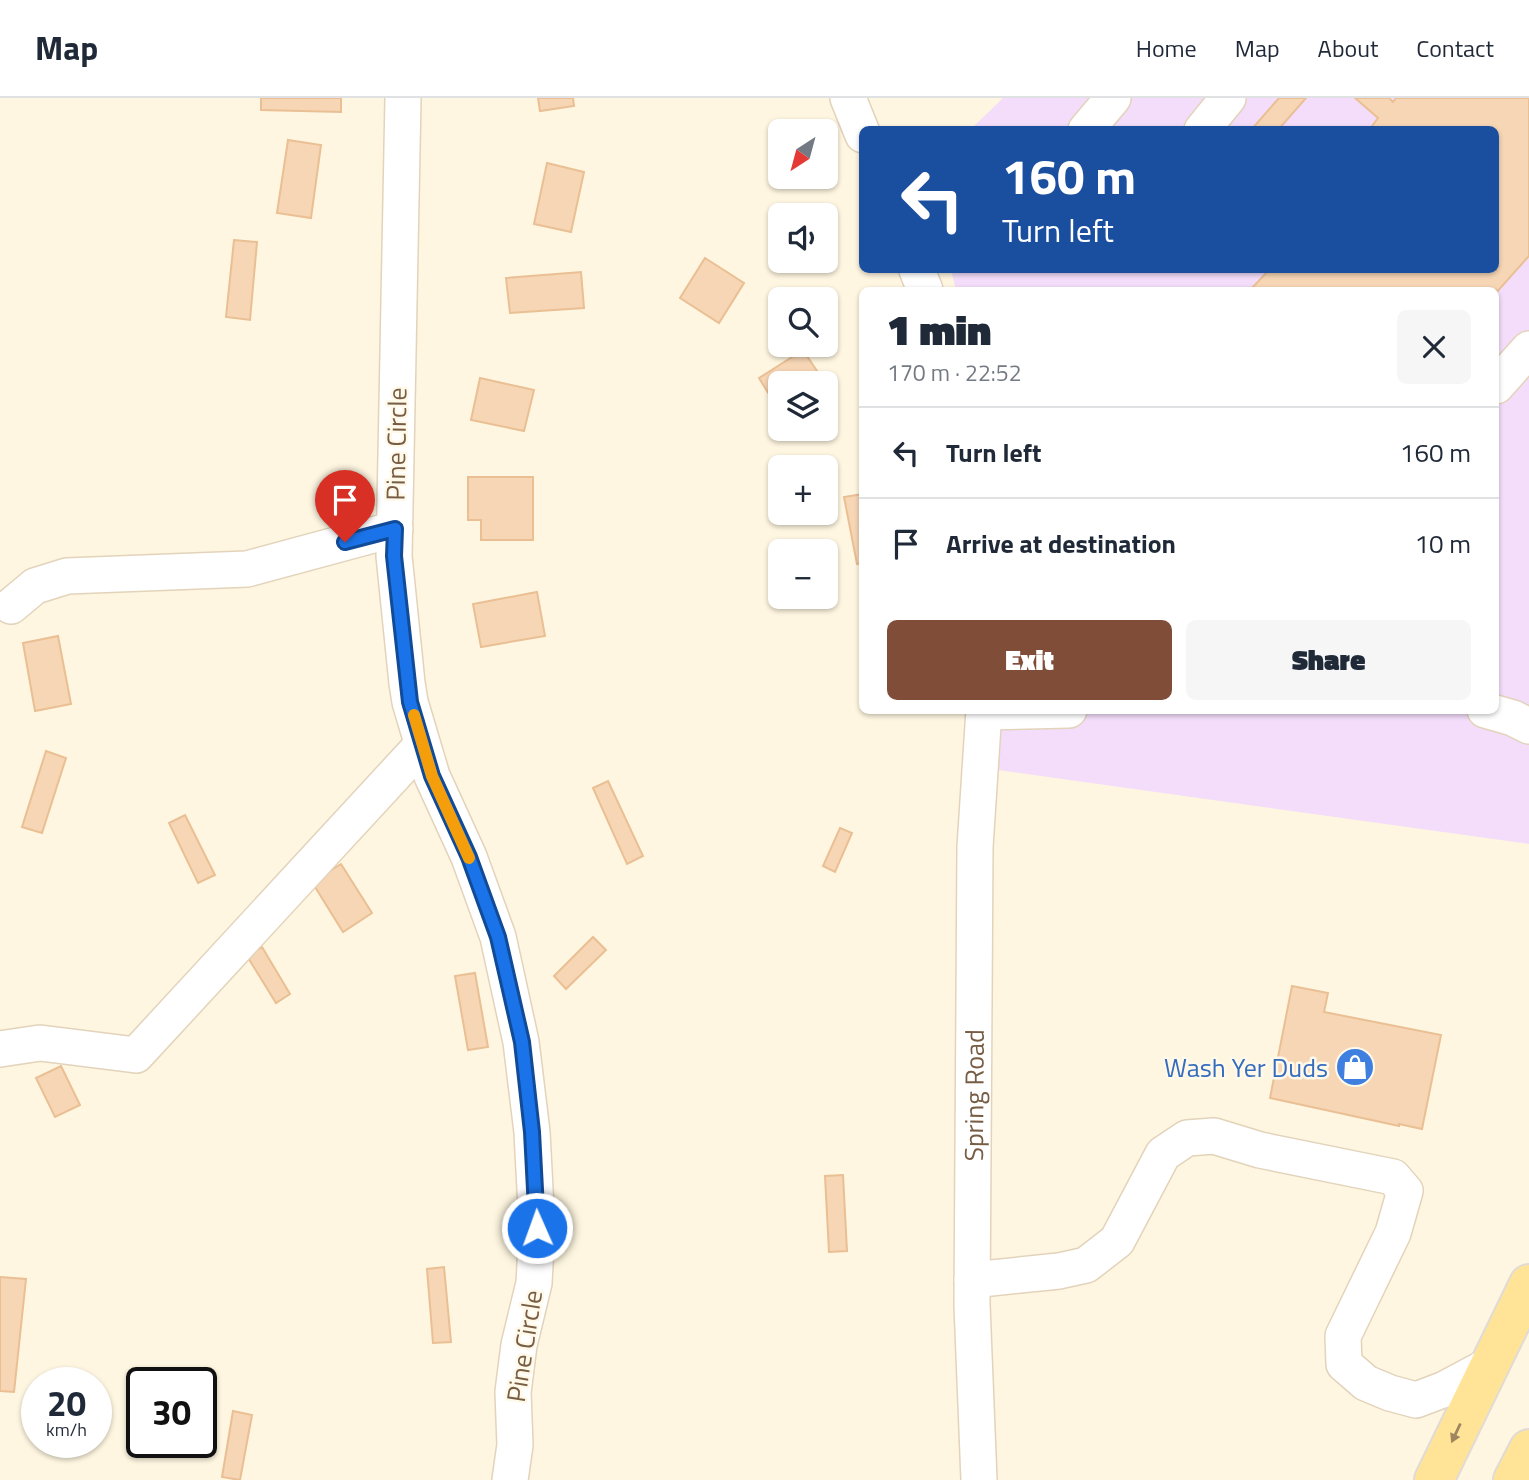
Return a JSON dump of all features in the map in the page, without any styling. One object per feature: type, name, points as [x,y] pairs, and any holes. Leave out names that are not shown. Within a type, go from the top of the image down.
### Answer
[{"type":"main road","points":[[1434,1480],[1529,1284]]},
{"type":"main road","points":[[1513,1480],[1529,1448]]},
{"type":"street","name":"Pine Circle","points":[[403,98],[394,556],[407,683],[432,776],[469,857],[498,937],[522,1042],[532,1132],[537,1228],[534,1283],[519,1345],[513,1392],[514,1445],[510,1480]]},
{"type":"street","points":[[848,98],[859,126]]},
{"type":"street","points":[[1089,126],[1113,98]]},
{"type":"street","points":[[1205,126],[1228,98]]},
{"type":"street","points":[[1499,383],[1529,349]]},
{"type":"street","points":[[10,606],[35,586],[66,576],[247,569],[395,529]]},
{"type":"street","name":"Spring Road","points":[[979,1480],[972,1280],[975,847],[984,714]]},
{"type":"street","points":[[1499,714],[1529,726]]},
{"type":"street","points":[[0,1049],[40,1043],[136,1055],[422,745]]},
{"type":"street","points":[[972,1280],[1059,1271],[1086,1265],[1117,1241],[1163,1154],[1187,1138],[1214,1136],[1260,1150],[1393,1177],[1405,1191],[1393,1233],[1343,1336],[1344,1364],[1366,1383],[1390,1394],[1416,1400],[1445,1389],[1488,1366]]},
{"type":"shaded area","points":[[1003,98],[1529,98],[1529,844],[983,768],[986,714],[1499,714],[1499,287],[955,287],[952,273],[1499,273],[1499,126],[974,126]]},
{"type":"building","points":[[261,98],[341,98],[341,112],[261,110]]},
{"type":"building","points":[[538,98],[573,98],[574,106],[540,111]]},
{"type":"building","points":[[1279,98],[1306,98],[1282,126],[1254,126]]},
{"type":"building","points":[[1355,98],[1389,98],[1393,102],[1396,98],[1529,98],[1529,256],[1499,290],[1499,287],[1253,287],[1266,273],[1499,273],[1499,126],[1372,126],[1378,118]]},
{"type":"building","points":[[288,140],[321,145],[311,218],[277,213]]},
{"type":"building","points":[[547,163],[584,172],[571,232],[534,224]]},
{"type":"building","points":[[234,240],[257,242],[250,320],[226,317]]},
{"type":"building","points":[[705,258],[744,283],[719,323],[680,298]]},
{"type":"building","points":[[581,272],[584,308],[510,313],[506,278]]},
{"type":"building","points":[[792,357],[808,357],[817,371],[770,371]]},
{"type":"building","points":[[768,372],[768,393],[759,378]]},
{"type":"building","points":[[480,378],[534,390],[524,431],[471,420]]},
{"type":"building","points":[[468,477],[533,477],[533,540],[481,540],[481,520],[468,520]]},
{"type":"building","points":[[859,495],[859,564],[857,564],[844,497]]},
{"type":"building","points":[[537,592],[545,636],[481,647],[473,604]]},
{"type":"building","points":[[58,636],[71,704],[35,711],[23,643]]},
{"type":"building","points":[[46,751],[66,758],[42,833],[22,827]]},
{"type":"building","points":[[608,781],[643,856],[627,864],[593,788]]},
{"type":"building","points":[[185,815],[215,875],[198,883],[169,823]]},
{"type":"building","points":[[840,828],[852,833],[835,872],[823,866]]},
{"type":"building","points":[[341,864],[372,913],[343,932],[312,882]]},
{"type":"building","points":[[593,937],[606,950],[566,989],[554,976]]},
{"type":"building","points":[[262,947],[290,994],[276,1003],[247,956]]},
{"type":"building","points":[[475,973],[488,1047],[468,1050],[455,976]]},
{"type":"building","name":"Wash Yer Duds","points":[[1292,986],[1328,993],[1324,1012],[1441,1035],[1422,1129],[1270,1098]]},
{"type":"building","points":[[61,1066],[80,1105],[55,1117],[36,1078]]},
{"type":"building","points":[[843,1175],[847,1251],[829,1252],[825,1176]]},
{"type":"building","points":[[444,1267],[451,1342],[433,1343],[427,1269]]},
{"type":"building","points":[[0,1277],[26,1279],[14,1392],[0,1391]]},
{"type":"building","points":[[233,1411],[252,1415],[240,1480],[222,1477]]},
{"type":"slow traffic","points":[[414,715],[432,776],[469,858]]},
{"type":"place","name":"Wash Yer Duds","points":[[1355,1067]]},
{"type":"route","points":[[345,542],[395,529],[394,556],[400,626],[410,702],[432,776],[469,857],[498,937],[522,1042],[532,1132],[537,1228]]}]
